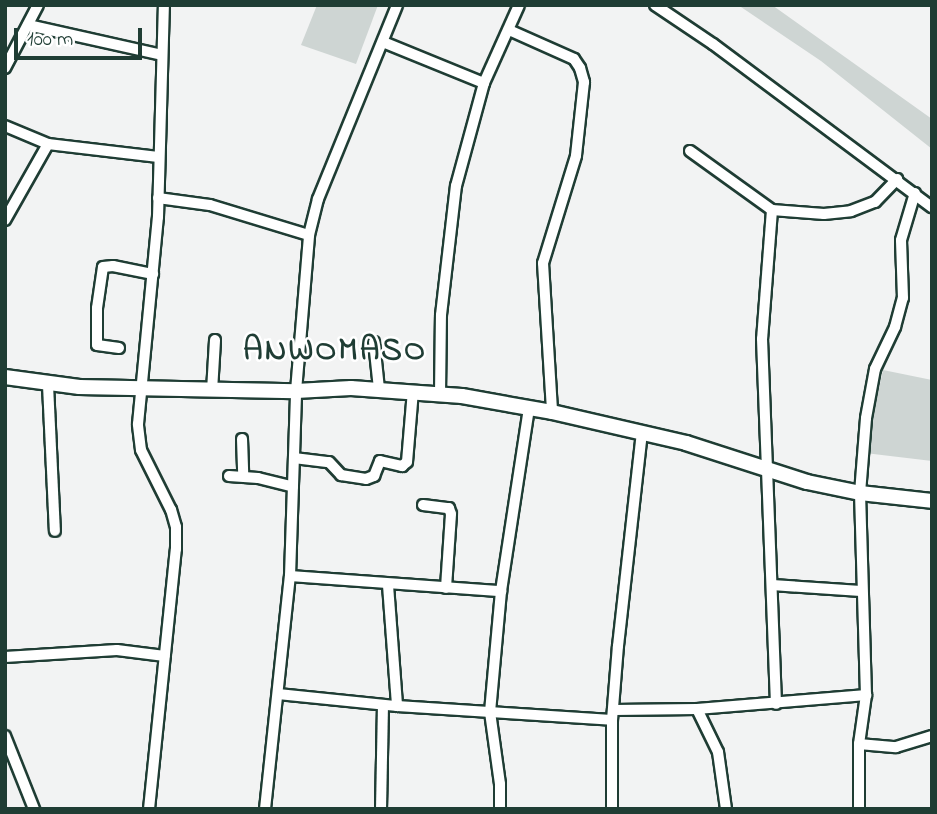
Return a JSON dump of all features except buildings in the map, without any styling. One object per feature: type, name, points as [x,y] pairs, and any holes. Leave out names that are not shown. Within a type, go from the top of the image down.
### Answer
[{"type":"street","points":[[5,68],[38,5]]},
{"type":"street","points":[[149,809],[176,527],[139,443],[138,424],[158,198],[164,5]]},
{"type":"street","points":[[265,809],[290,576],[296,391],[309,235],[318,199],[397,5]]},
{"type":"street","points":[[440,394],[441,315],[456,186],[484,83],[519,5]]},
{"type":"street","points":[[655,5],[932,207]]},
{"type":"street","points":[[28,25],[162,55]]},
{"type":"street","points":[[509,30],[574,59],[584,82],[576,156],[543,263],[552,412]]},
{"type":"street","points":[[383,42],[484,83]]},
{"type":"street","points":[[5,126],[48,144],[158,157]]},
{"type":"street","points":[[5,220],[48,144]]},
{"type":"street","points":[[690,151],[772,210],[824,214],[850,211],[875,202],[897,179]]},
{"type":"street","points":[[859,809],[859,744],[866,695],[860,493],[866,418],[875,369],[895,327],[904,298],[901,240],[915,193]]},
{"type":"street","points":[[158,198],[210,205],[309,235]]},
{"type":"street","points":[[772,210],[762,340],[776,704]]},
{"type":"street","points":[[118,348],[97,345],[97,308],[103,267],[113,266],[153,274]]},
{"type":"street","points":[[212,391],[215,340]]},
{"type":"street","points":[[374,342],[379,389]]},
{"type":"street","points":[[5,377],[48,384],[143,390],[379,389],[440,394],[529,407],[642,432],[686,443],[769,472],[860,493],[932,501]]},
{"type":"street","points":[[48,384],[55,531]]},
{"type":"street","points":[[294,458],[329,462],[341,475],[366,479],[374,476],[380,461],[402,466],[407,462],[413,391]]},
{"type":"street","points":[[500,809],[500,784],[490,712],[502,591],[529,407]]},
{"type":"street","points":[[612,809],[613,715],[627,549],[642,432]]},
{"type":"street","points":[[242,439],[243,476]]},
{"type":"street","points":[[229,476],[243,476],[293,487]]},
{"type":"street","points":[[423,505],[449,508],[446,588]]},
{"type":"street","points":[[290,576],[502,591]]},
{"type":"street","points":[[388,585],[397,706]]},
{"type":"street","points":[[772,585],[861,591]]},
{"type":"street","points":[[5,657],[117,650],[165,656]]},
{"type":"street","points":[[278,694],[490,712],[613,715],[866,695]]},
{"type":"street","points":[[381,809],[383,705]]},
{"type":"street","points":[[697,709],[718,752],[726,809]]},
{"type":"street","points":[[5,736],[34,809]]},
{"type":"street","points":[[859,744],[897,747],[932,736]]},
{"type":"shaded area","points":[[317,5],[378,5],[356,64],[301,45]]},
{"type":"shaded area","points":[[738,5],[772,5],[932,119],[932,149],[821,61]]},
{"type":"shaded area","points":[[883,370],[932,380],[932,461],[865,453]]},
{"type":"district","name":"ANWOMASO","points":[[335,352]]}]
